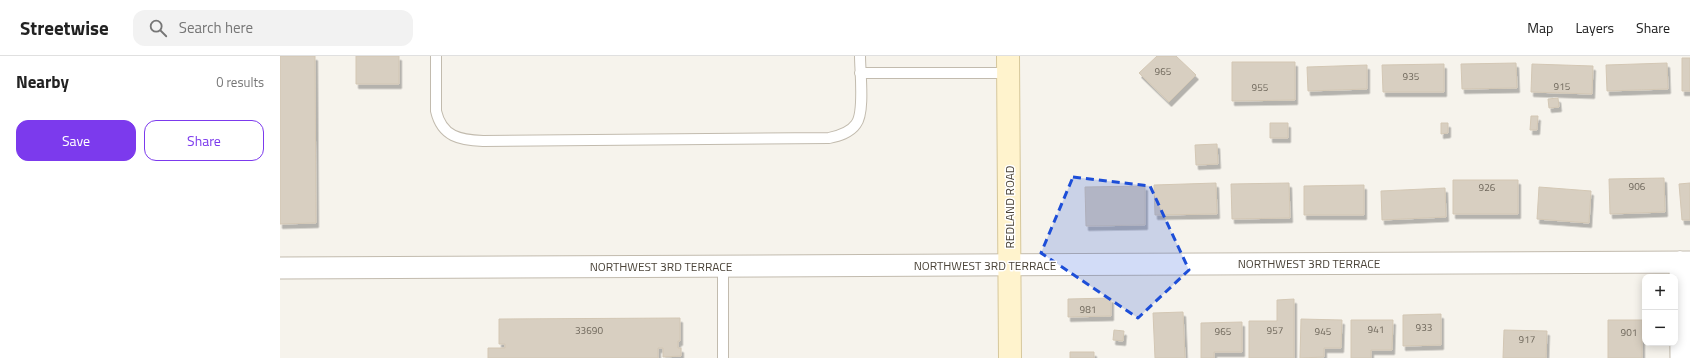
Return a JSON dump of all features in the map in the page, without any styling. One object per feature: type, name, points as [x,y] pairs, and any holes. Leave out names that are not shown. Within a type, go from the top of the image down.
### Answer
[{"type":"street","name":"REDLAND ROAD","points":[[1008,64],[1010,358]]},
{"type":"street","name":"NORTHWEST 3RD TERRACE","points":[[280,268],[1685,262]]},
{"type":"street","points":[[1681,358],[1685,262]]},
{"type":"lane","points":[[436,56],[436,111],[438,119],[443,128],[458,138],[483,141],[829,138],[846,132],[852,128],[858,120],[861,111],[860,56]]},
{"type":"lane","points":[[860,73],[1008,64]]},
{"type":"lane","points":[[723,266],[723,358]]},
{"type":"highlighted area","points":[[1073,177],[1150,186],[1189,270],[1138,318],[1041,253]]},
{"type":"building","points":[[280,56],[315,56],[316,223],[280,224]]},
{"type":"building","points":[[356,56],[399,56],[399,84],[356,84]]},
{"type":"building","points":[[1157,56],[1176,56],[1196,75],[1169,102],[1139,73]]},
{"type":"building","points":[[1682,58],[1690,58],[1690,91],[1682,91]]},
{"type":"building","points":[[1232,62],[1295,62],[1295,100],[1232,101]]},
{"type":"building","points":[[1516,63],[1517,88],[1462,89],[1461,64]]},
{"type":"building","points":[[1667,63],[1668,89],[1607,91],[1606,65]]},
{"type":"building","points":[[1444,64],[1444,92],[1383,92],[1382,65]]},
{"type":"building","points":[[1532,64],[1593,66],[1592,94],[1531,92]]},
{"type":"building","points":[[1367,65],[1367,89],[1308,91],[1307,67]]},
{"type":"building","points":[[1558,98],[1559,107],[1549,108],[1548,99]]},
{"type":"building","points":[[1531,116],[1538,116],[1537,130],[1530,130]]},
{"type":"building","points":[[1270,123],[1288,123],[1288,138],[1270,138]]},
{"type":"building","points":[[1441,123],[1448,123],[1448,133],[1441,134]]},
{"type":"building","points":[[1217,144],[1218,164],[1196,165],[1195,145]]},
{"type":"building","points":[[1664,178],[1665,212],[1610,214],[1609,179]]},
{"type":"building","points":[[1453,180],[1518,180],[1518,214],[1453,214]]},
{"type":"building","points":[[1216,183],[1217,214],[1155,215],[1154,185]]},
{"type":"building","points":[[1289,183],[1290,218],[1232,219],[1231,184]]},
{"type":"building","points":[[1690,183],[1690,220],[1682,220],[1679,184]]},
{"type":"building","points":[[1364,185],[1364,215],[1304,215],[1304,186]]},
{"type":"building","points":[[1145,186],[1145,225],[1086,226],[1085,187]]},
{"type":"building","points":[[1539,187],[1591,191],[1589,223],[1537,219]]},
{"type":"building","points":[[1445,188],[1446,217],[1382,220],[1381,191]]},
{"type":"building","points":[[1111,298],[1111,316],[1068,317],[1068,299]]},
{"type":"building","points":[[1294,299],[1294,358],[1249,358],[1249,321],[1277,321],[1277,300]]},
{"type":"building","points":[[1183,312],[1185,358],[1155,358],[1153,313]]},
{"type":"building","points":[[1441,314],[1441,345],[1403,346],[1403,315]]},
{"type":"building","points":[[680,318],[680,341],[678,341],[678,348],[681,348],[681,356],[663,357],[663,348],[658,348],[658,358],[488,358],[488,348],[505,348],[505,344],[499,344],[499,319]]},
{"type":"building","points":[[1301,319],[1342,320],[1341,348],[1324,348],[1324,357],[1300,358]]},
{"type":"building","points":[[1351,320],[1393,320],[1392,350],[1371,350],[1371,358],[1351,358]]},
{"type":"building","points":[[1608,320],[1642,320],[1642,358],[1608,358]]},
{"type":"building","points":[[1242,322],[1242,352],[1214,352],[1214,358],[1201,358],[1201,323]]},
{"type":"building","points":[[1114,330],[1124,331],[1123,341],[1113,340]]},
{"type":"building","points":[[1504,330],[1547,331],[1546,358],[1503,358]]},
{"type":"building","points":[[1070,352],[1094,352],[1094,358],[1070,358]]}]
